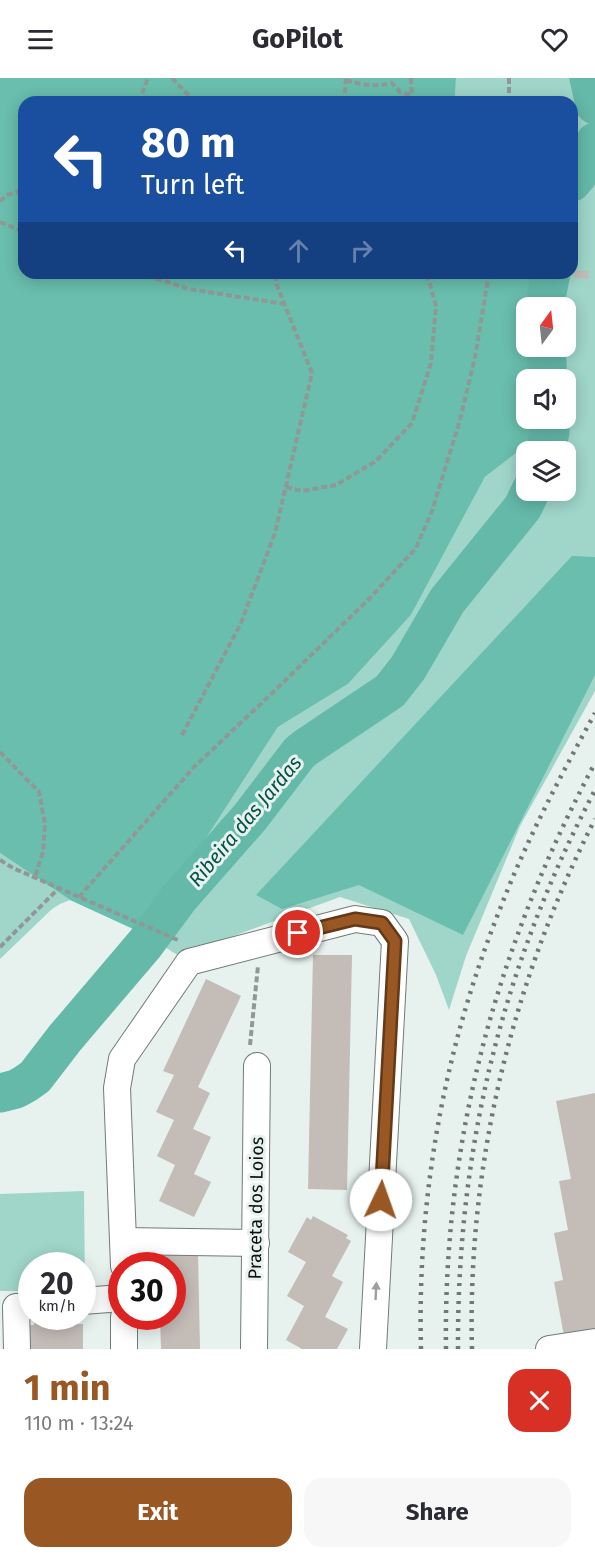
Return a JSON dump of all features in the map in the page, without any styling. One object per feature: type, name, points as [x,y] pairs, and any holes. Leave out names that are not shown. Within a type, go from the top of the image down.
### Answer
[{"type":"street","points":[[124,1252],[117,1088],[122,1059],[189,962],[355,919],[382,923],[395,941],[373,1349]]},
{"type":"street","name":"Praceta dos Loios","points":[[254,1349],[257,1066]]},
{"type":"street","points":[[148,1252],[256,1243]]},
{"type":"street","points":[[16,1349],[16,1307],[18,1307]]},
{"type":"street","points":[[124,1330],[124,1349]]},
{"type":"street","points":[[549,1349],[595,1342]]},
{"type":"path","points":[[141,96],[148,78]]},
{"type":"path","points":[[172,78],[189,96]]},
{"type":"path","points":[[345,96],[346,79],[360,84],[379,86],[392,82],[400,92],[411,95],[411,78]]},
{"type":"path","points":[[509,78],[509,96]]},
{"type":"path","points":[[0,201],[7,195],[18,192]]},
{"type":"path","points":[[0,222],[18,230]]},
{"type":"path","points":[[158,279],[189,289],[285,304]]},
{"type":"path","points":[[182,735],[241,623],[275,533],[312,374],[276,284],[276,279]]},
{"type":"path","points":[[286,487],[302,491],[336,485],[376,461],[412,423],[431,363],[436,306],[429,279]]},
{"type":"path","points":[[80,897],[195,766],[371,597],[416,548],[432,512],[460,420],[475,357],[488,279]]},
{"type":"path","points":[[0,752],[39,792],[45,824],[43,852],[35,877]]},
{"type":"path","points":[[0,860],[213,956]]},
{"type":"path","points":[[0,947],[59,888]]},
{"type":"path","points":[[257,1066],[250,1044],[261,942]]},
{"type":"green space","points":[[0,78],[456,78],[455,96],[18,96],[18,279],[551,279],[553,297],[516,297],[516,357],[560,357],[562,369],[516,369],[516,429],[547,429],[532,441],[516,441],[516,453],[485,477],[411,615],[348,684],[278,727],[144,934],[70,900],[0,853]]},
{"type":"green space","points":[[456,78],[595,78],[595,691],[520,826],[466,956],[449,1010],[436,975],[409,919],[340,897],[179,956],[144,934],[278,727],[348,684],[411,615],[485,477],[516,453],[516,501],[576,501],[576,441],[532,441],[547,429],[576,429],[576,369],[562,369],[560,357],[576,357],[576,297],[553,297],[551,279],[578,279],[578,96],[455,96]]},
{"type":"green space","points":[[572,556],[595,557],[595,675],[463,935],[359,885],[282,909],[256,895]]},
{"type":"green space","points":[[0,853],[70,900],[52,909],[0,959]]},
{"type":"green space","points":[[84,1191],[85,1252],[18,1252],[18,1291],[0,1291],[0,1194]]},
{"type":"building","points":[[578,270],[589,271],[588,279],[578,278]]},
{"type":"building","points":[[313,955],[352,955],[347,1190],[308,1189]]},
{"type":"building","points":[[206,979],[241,996],[198,1087],[210,1093],[193,1129],[211,1137],[194,1174],[211,1182],[194,1217],[159,1201],[175,1165],[157,1156],[174,1120],[156,1112],[174,1075],[163,1071]]},
{"type":"building","points":[[595,1093],[595,1330],[564,1336],[554,1282],[563,1280],[554,1233],[568,1230],[559,1181],[571,1179],[556,1101]]},
{"type":"building","points":[[313,1216],[348,1235],[346,1238],[351,1241],[332,1276],[343,1282],[325,1317],[348,1329],[337,1349],[302,1349],[286,1340],[304,1306],[287,1296],[306,1262],[288,1252],[307,1217],[311,1220]]},
{"type":"building","points":[[186,1252],[198,1252],[200,1349],[161,1349],[160,1330],[186,1330]]},
{"type":"building","points":[[27,1330],[83,1330],[83,1349],[27,1349]]},
{"type":"waterway","name":"Ribeira das Jardas","points":[[589,78],[595,105]]},
{"type":"waterway","name":"Ribeira das Jardas","points":[[578,175],[589,161],[595,142]]},
{"type":"waterway","name":"Ribeira das Jardas","points":[[546,297],[550,279]]},
{"type":"waterway","name":"Ribeira das Jardas","points":[[547,357],[547,369]]},
{"type":"waterway","name":"Ribeira das Jardas","points":[[548,441],[550,429]]},
{"type":"waterway","name":"Ribeira das Jardas","points":[[0,1093],[16,1089],[35,1077],[145,944],[179,898],[251,816],[299,753],[390,691],[408,668],[447,601],[526,501]]},
{"type":"waterway","name":"Ribeira das Jardas","points":[[302,743],[305,748]]},
{"type":"railway","points":[[421,1349],[421,1292],[429,1180],[449,1070],[463,1016],[480,962],[521,859],[556,785],[595,713]]},
{"type":"railway","points":[[446,1349],[448,1272],[454,1195],[466,1120],[483,1047],[504,974],[530,903],[560,832],[595,763]]},
{"type":"railway","points":[[458,1349],[460,1275],[466,1203],[476,1131],[491,1061],[534,924],[562,857],[595,790]]},
{"type":"railway","points":[[472,1349],[472,1280],[477,1212],[500,1077],[518,1010],[540,945],[595,819]]},
{"type":"route","points":[[298,933],[355,919],[382,923],[395,941],[381,1200]]}]
